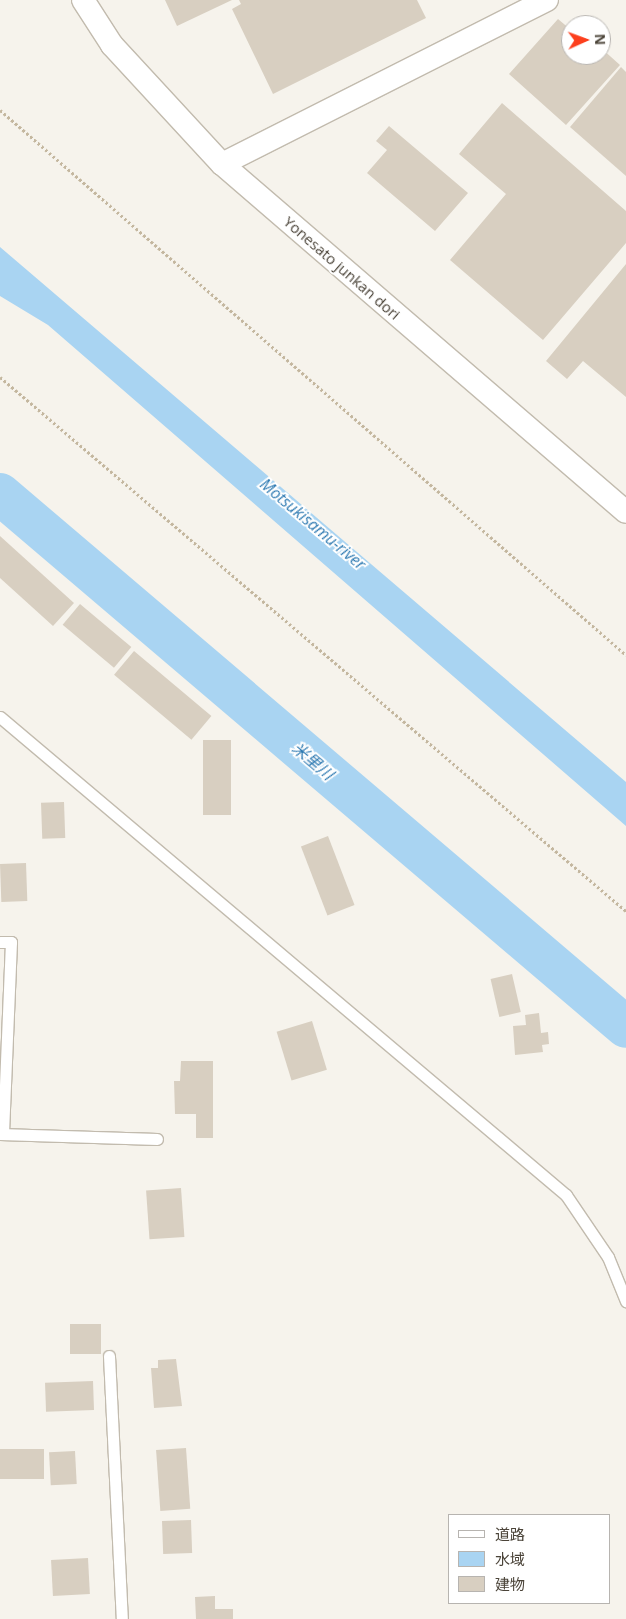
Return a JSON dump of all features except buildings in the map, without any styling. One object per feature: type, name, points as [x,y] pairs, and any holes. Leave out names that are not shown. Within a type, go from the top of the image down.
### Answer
[{"type":"street","name":"Yonesato junkan dori","points":[[83,0],[118,52],[222,164],[626,512]]},
{"type":"street","points":[[222,164],[547,0]]},
{"type":"lane","points":[[0,717],[566,1194],[608,1257],[626,1301]]},
{"type":"lane","points":[[0,942],[11,942],[2,1134],[157,1139]]},
{"type":"lane","points":[[109,1356],[122,1619]]},
{"type":"path","points":[[0,110],[626,655]]},
{"type":"path","points":[[0,377],[626,911]]},
{"type":"water","name":"Motsukisamu-river","points":[[0,247],[626,782],[626,826],[48,325],[0,296]]},
{"type":"waterway","name":"米里川","points":[[0,494],[626,1027]]}]
